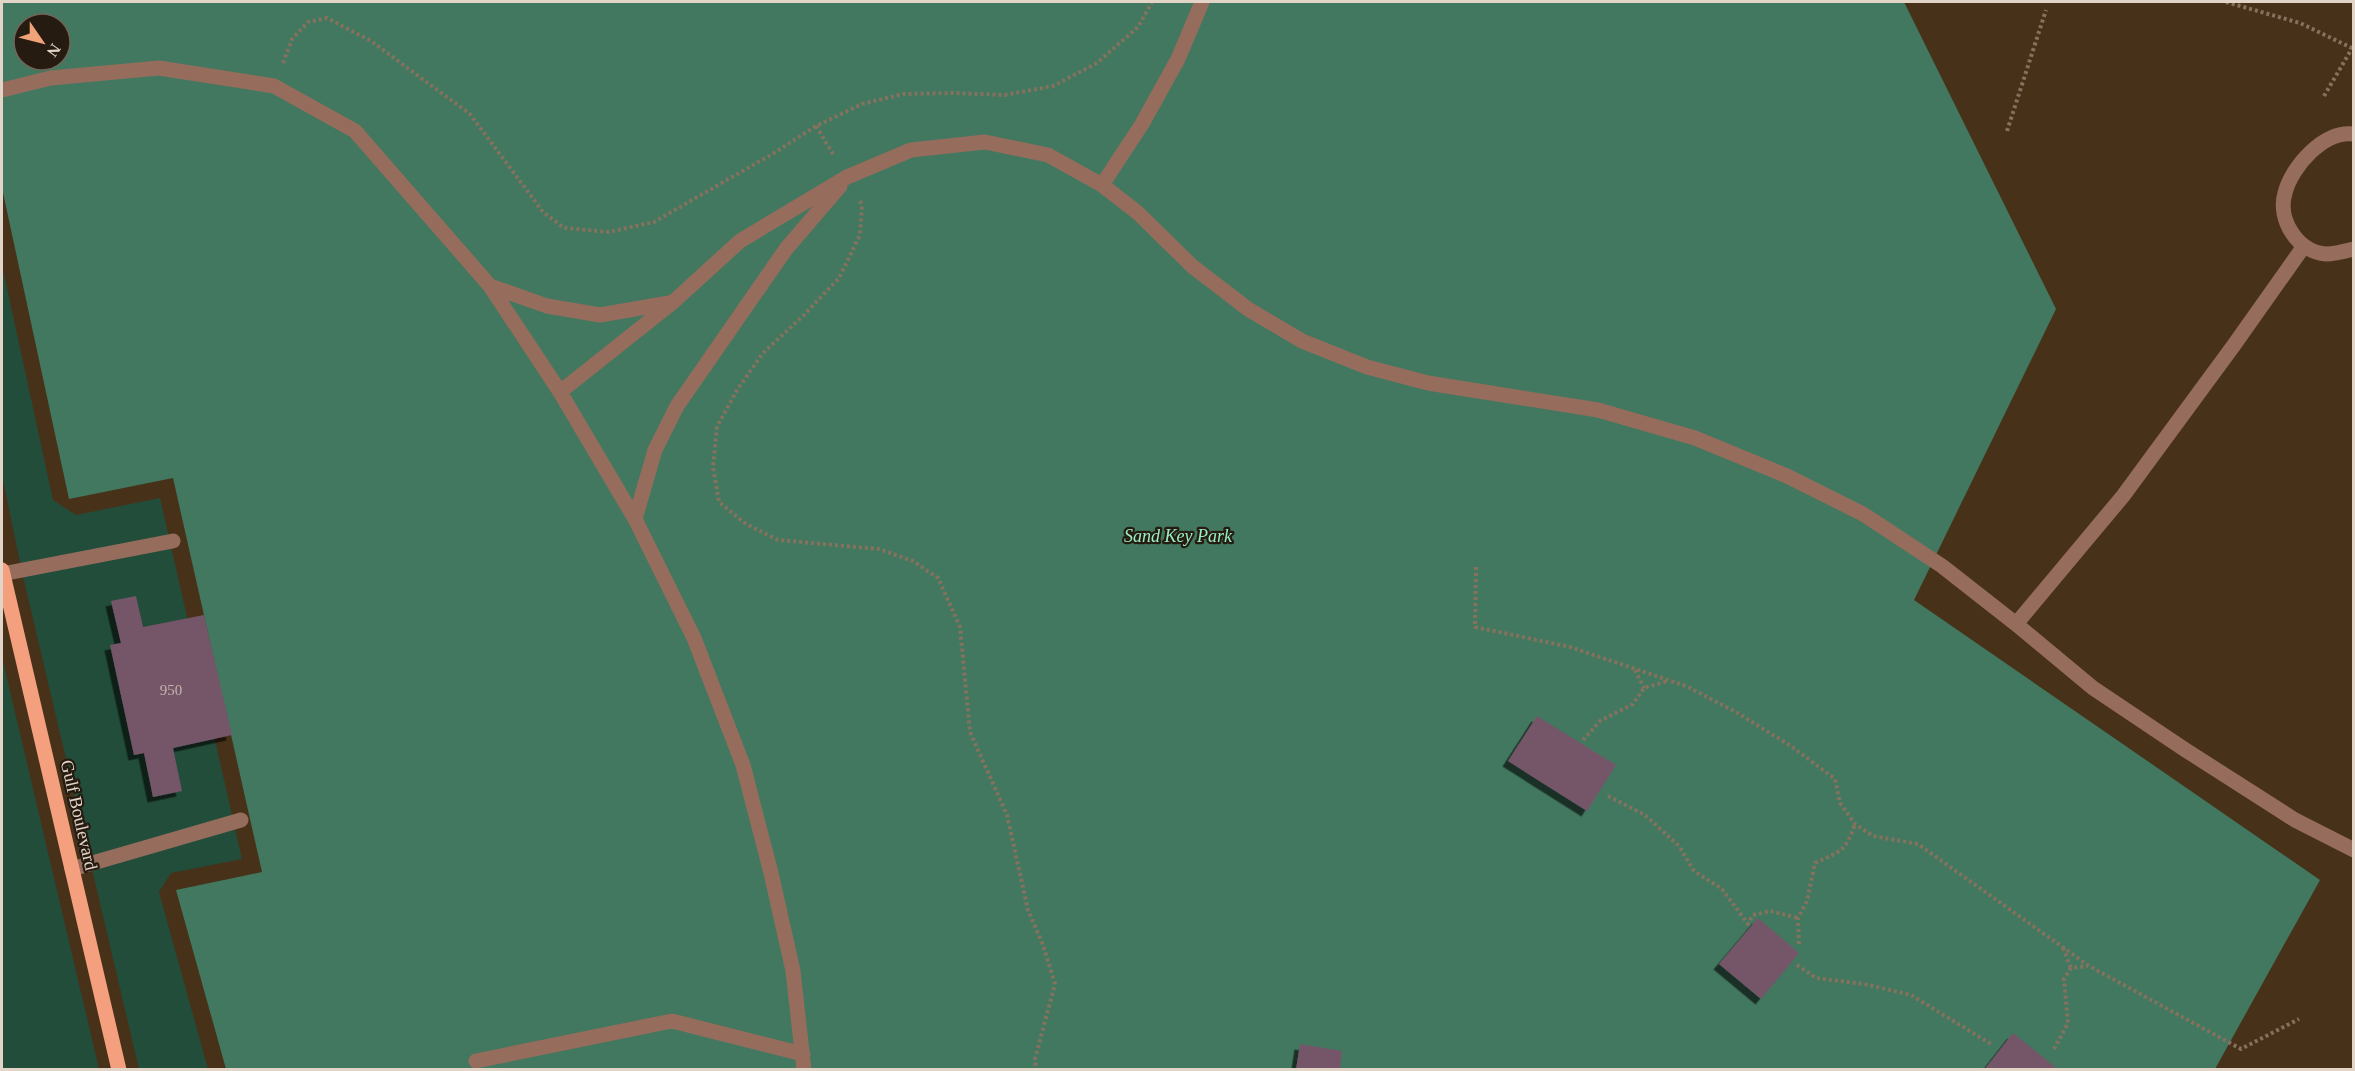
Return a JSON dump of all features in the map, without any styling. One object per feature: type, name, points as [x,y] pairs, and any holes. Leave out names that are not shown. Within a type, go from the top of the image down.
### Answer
[{"type":"main road","name":"Gulf Boulevard","points":[[2,572],[119,1070]]},
{"type":"street","points":[[1102,185],[1142,124],[1178,59],[1202,2]]},
{"type":"street","points":[[2,90],[51,78],[159,68],[274,86],[355,131],[490,286],[560,392],[635,519],[694,638],[743,765],[771,873],[793,971],[803,1062],[672,1021],[476,1061]]},
{"type":"street","points":[[2354,134],[2346,133],[2325,139],[2309,153],[2285,193],[2284,209],[2289,230],[2304,246],[2325,254],[2354,249]]},
{"type":"street","points":[[560,392],[672,303],[740,241],[848,177],[911,150],[985,142],[1048,155],[1102,185],[1138,213],[1192,266],[1220,288],[1248,309],[1302,341],[1368,368],[1408,378],[1598,410],[1695,438],[1787,476],[1863,514],[1942,566],[2093,688],[2184,750],[2295,820],[2354,850]]},
{"type":"street","points":[[635,519],[655,450],[677,406],[786,249],[848,177]]},
{"type":"street","points":[[2016,624],[2122,496],[2304,246]]},
{"type":"street","points":[[490,286],[548,306],[600,315],[672,303]]},
{"type":"street","points":[[2,572],[173,541]]},
{"type":"street","points":[[72,869],[241,820]]},
{"type":"path","points":[[274,86],[292,39],[308,22],[327,18],[371,41],[470,114],[543,212],[564,228],[609,232],[654,222],[774,153],[816,126],[862,104],[903,94],[955,93],[1005,96],[1053,86],[1097,63],[1138,27],[1152,2]]},
{"type":"path","points":[[2226,2],[2300,23],[2353,47],[2324,96]]},
{"type":"path","points":[[2007,131],[2046,10]]},
{"type":"path","points":[[816,126],[848,177],[862,205],[860,235],[839,278],[764,353],[737,390],[717,427],[713,467],[719,502],[746,524],[778,540],[879,549],[913,561],[938,578],[960,627],[970,732],[1007,815],[1028,910],[1043,945],[1055,984],[1035,1059],[1036,1070]]},
{"type":"path","points":[[1476,567],[1475,627],[1570,647],[1686,686],[1736,712],[1791,746],[1835,779],[1840,803],[1855,824],[1873,836],[1918,844],[2089,966],[2241,1049],[2299,1019]]},
{"type":"path","points":[[1634,669],[1644,688]]},
{"type":"path","points":[[1583,740],[1600,721],[1633,704],[1644,688],[1669,681]]},
{"type":"path","points":[[1608,796],[1645,815],[1678,846],[1694,871],[1722,889],[1748,924],[1753,915],[1770,911],[1798,918]]},
{"type":"path","points":[[1799,944],[1798,918],[1807,901],[1815,863],[1849,844],[1855,824]]},
{"type":"path","points":[[2062,948],[2071,969]]},
{"type":"path","points":[[1797,965],[1816,978],[1864,984],[1911,995],[1991,1044]]},
{"type":"path","points":[[2054,1049],[2068,1023],[2064,979],[2071,969],[2089,966]]},
{"type":"green space","name":"Sand Key Park","points":[[2,2],[1904,2],[2056,309],[1914,600],[2320,880],[2215,1069],[226,1069],[176,890],[262,872],[173,478],[69,499],[2,188]]},
{"type":"green space","points":[[2,265],[53,500],[76,515],[160,498],[242,859],[171,873],[159,892],[208,1069],[139,1069],[22,572],[2,475]]},
{"type":"green space","points":[[2,657],[99,1069],[2,1069]]},
{"type":"building","points":[[136,596],[143,627],[204,615],[232,735],[173,748],[182,791],[153,797],[144,753],[134,755],[110,645],[121,643],[111,601]]},
{"type":"building","points":[[1537,716],[1616,765],[1587,811],[1508,761]]},
{"type":"building","points":[[1758,918],[1799,953],[1761,999],[1719,964]]},
{"type":"building","points":[[2013,1033],[2059,1070],[1984,1070]]},
{"type":"building","points":[[1300,1044],[1342,1051],[1340,1070],[1296,1070]]}]
